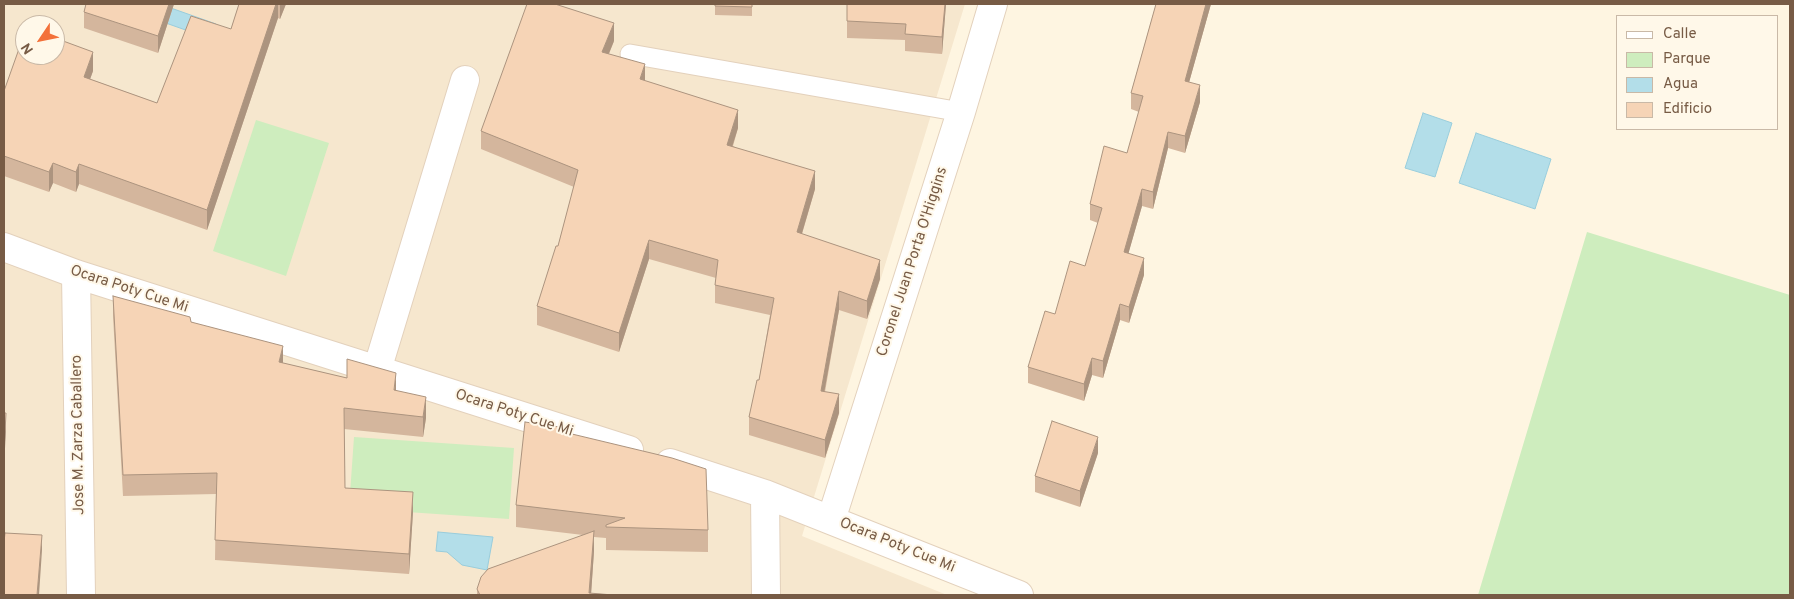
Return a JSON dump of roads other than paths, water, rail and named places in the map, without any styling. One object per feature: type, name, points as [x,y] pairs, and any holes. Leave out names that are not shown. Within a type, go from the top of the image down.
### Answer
[{"type":"street","name":"Coronel Juan Porta O'Higgins","points":[[831,520],[961,112],[993,4]]},
{"type":"street","points":[[377,370],[465,80]]},
{"type":"street","name":"Ocara Poty Cue Mi","points":[[4,247],[76,274],[765,494],[1019,595]]},
{"type":"street","name":"Jose M. Zarza Caballero","points":[[76,274],[81,595]]},
{"type":"street","points":[[765,494],[766,595]]},
{"type":"lane","points":[[630,54],[961,112]]},
{"type":"water","points":[[168,7],[216,24],[211,39],[163,22]]},
{"type":"water","points":[[1423,113],[1452,123],[1435,177],[1405,168]]},
{"type":"water","points":[[1476,133],[1551,159],[1535,209],[1459,183]]},
{"type":"water","points":[[438,532],[493,537],[487,570],[462,565],[447,552],[436,551]]}]
